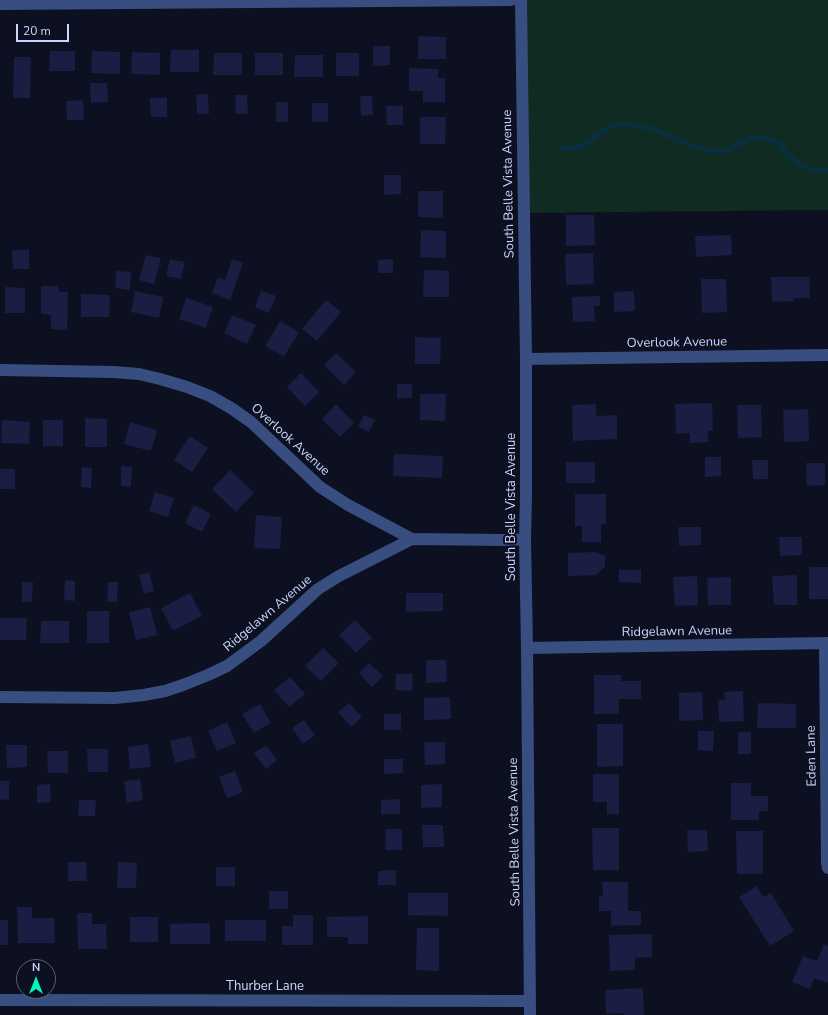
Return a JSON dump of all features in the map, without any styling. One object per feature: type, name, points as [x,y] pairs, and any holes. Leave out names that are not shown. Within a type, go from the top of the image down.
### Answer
[{"type":"street","points":[[0,4],[511,0]]},
{"type":"street","name":"South Belle Vista Avenue","points":[[521,0],[524,327],[526,359],[525,539],[530,1015]]},
{"type":"street","name":"Overlook Avenue","points":[[526,359],[828,355]]},
{"type":"street","name":"Overlook Avenue","points":[[0,370],[114,372],[139,374],[187,387],[210,396],[251,422],[320,487],[412,539]]},
{"type":"street","name":"Ridgelawn Avenue","points":[[0,697],[115,698],[165,691],[208,675],[245,654],[318,589],[339,576],[412,539],[525,539]]},
{"type":"street","name":"Ridgelawn Avenue","points":[[527,648],[826,643]]},
{"type":"street","name":"Eden Lane","points":[[826,643],[828,868]]},
{"type":"street","name":"Thurber Lane","points":[[0,1000],[530,1001]]},
{"type":"green space","points":[[521,0],[828,0],[828,210],[523,213]]},
{"type":"building","points":[[418,36],[446,37],[446,59],[418,59]]},
{"type":"building","points":[[373,46],[390,46],[390,65],[373,66]]},
{"type":"building","points":[[171,50],[199,50],[199,72],[170,72]]},
{"type":"building","points":[[50,51],[75,51],[75,71],[49,71]]},
{"type":"building","points":[[92,51],[120,52],[120,74],[91,73]]},
{"type":"building","points":[[132,52],[160,53],[160,75],[131,74]]},
{"type":"building","points":[[214,53],[242,53],[242,75],[213,75]]},
{"type":"building","points":[[255,53],[283,53],[283,75],[255,75]]},
{"type":"building","points":[[336,53],[359,53],[359,76],[336,76]]},
{"type":"building","points":[[295,55],[323,55],[323,77],[294,77]]},
{"type":"building","points":[[14,57],[31,57],[30,98],[13,98]]},
{"type":"building","points":[[409,68],[438,69],[438,78],[445,78],[445,102],[423,102],[423,91],[409,91]]},
{"type":"building","points":[[90,83],[107,83],[108,102],[91,103]]},
{"type":"building","points":[[208,94],[209,114],[197,114],[196,95]]},
{"type":"building","points":[[235,95],[247,95],[248,114],[236,114]]},
{"type":"building","points":[[360,96],[372,96],[373,115],[361,116]]},
{"type":"building","points":[[150,98],[167,98],[167,117],[151,117]]},
{"type":"building","points":[[83,100],[84,120],[67,120],[66,101]]},
{"type":"building","points":[[276,102],[288,102],[288,122],[276,122]]},
{"type":"building","points":[[312,103],[328,103],[328,122],[312,122]]},
{"type":"building","points":[[386,106],[403,106],[403,125],[387,125]]},
{"type":"building","points":[[420,117],[446,117],[445,144],[420,144]]},
{"type":"building","points":[[384,175],[401,175],[401,194],[384,195]]},
{"type":"building","points":[[418,191],[443,191],[443,218],[418,217]]},
{"type":"building","points":[[566,215],[594,215],[595,245],[566,246]]},
{"type":"building","points":[[421,230],[446,231],[446,258],[420,257]]},
{"type":"building","points":[[731,235],[732,255],[696,257],[695,236]]},
{"type":"building","points":[[12,250],[29,250],[29,269],[13,269]]},
{"type":"building","points":[[593,253],[594,284],[566,285],[565,254]]},
{"type":"building","points":[[146,255],[161,258],[154,284],[139,280]]},
{"type":"building","points":[[170,259],[185,262],[181,279],[166,276]]},
{"type":"building","points":[[232,259],[243,263],[230,300],[212,293],[218,277],[225,280]]},
{"type":"building","points":[[393,259],[393,273],[378,273],[378,260]]},
{"type":"building","points":[[424,270],[449,271],[449,297],[423,297]]},
{"type":"building","points":[[116,271],[131,272],[130,290],[115,288]]},
{"type":"building","points":[[771,277],[809,277],[810,298],[794,298],[794,301],[772,302]]},
{"type":"building","points":[[701,279],[726,279],[727,312],[702,313]]},
{"type":"building","points":[[41,286],[57,286],[60,292],[68,292],[67,330],[51,329],[51,315],[41,314]]},
{"type":"building","points":[[5,287],[25,288],[25,313],[5,313]]},
{"type":"building","points":[[135,291],[163,297],[159,318],[131,312]]},
{"type":"building","points":[[261,291],[276,296],[269,313],[255,307]]},
{"type":"building","points":[[634,291],[635,311],[614,312],[614,292]]},
{"type":"building","points":[[81,294],[110,295],[109,317],[81,317]]},
{"type":"building","points":[[600,296],[600,306],[594,306],[595,321],[573,322],[572,297]]},
{"type":"building","points":[[186,298],[213,307],[206,328],[179,319]]},
{"type":"building","points":[[326,300],[341,312],[317,341],[302,329]]},
{"type":"building","points":[[232,315],[256,325],[247,344],[224,333]]},
{"type":"building","points":[[280,321],[299,332],[284,357],[265,346]]},
{"type":"building","points":[[415,337],[441,338],[440,364],[415,364]]},
{"type":"building","points":[[336,353],[356,372],[344,385],[324,365]]},
{"type":"building","points":[[301,373],[319,392],[305,406],[287,387]]},
{"type":"building","points":[[397,384],[412,384],[412,398],[397,398]]},
{"type":"building","points":[[420,394],[446,394],[445,421],[420,420]]},
{"type":"building","points":[[712,403],[713,431],[708,431],[708,442],[690,443],[690,433],[676,434],[675,404]]},
{"type":"building","points":[[336,404],[354,423],[340,437],[322,419]]},
{"type":"building","points":[[596,404],[596,416],[617,415],[617,439],[573,441],[572,405]]},
{"type":"building","points":[[737,405],[761,405],[762,437],[738,438]]},
{"type":"building","points":[[808,409],[809,441],[784,442],[783,410]]},
{"type":"building","points":[[364,415],[375,420],[369,432],[358,427]]},
{"type":"building","points":[[85,418],[107,419],[107,447],[85,447]]},
{"type":"building","points":[[2,420],[30,422],[29,444],[1,443]]},
{"type":"building","points":[[43,420],[63,420],[63,446],[43,446]]},
{"type":"building","points":[[130,422],[157,430],[151,451],[124,444]]},
{"type":"building","points":[[190,436],[208,448],[192,472],[174,460]]},
{"type":"building","points":[[394,454],[443,456],[442,478],[393,476]]},
{"type":"building","points":[[705,457],[721,457],[721,476],[705,477]]},
{"type":"building","points":[[752,460],[768,460],[768,479],[753,479]]},
{"type":"building","points":[[566,462],[595,462],[595,483],[566,483]]},
{"type":"building","points":[[806,463],[825,463],[825,485],[807,486]]},
{"type":"building","points":[[121,466],[132,467],[131,487],[121,486]]},
{"type":"building","points":[[82,467],[92,468],[91,488],[81,487]]},
{"type":"building","points":[[0,469],[15,469],[15,489],[0,489]]},
{"type":"building","points":[[230,470],[254,493],[236,512],[212,489]]},
{"type":"building","points":[[155,492],[174,498],[168,517],[149,511]]},
{"type":"building","points":[[575,494],[606,494],[606,524],[601,524],[601,542],[582,542],[582,526],[575,526]]},
{"type":"building","points":[[194,505],[211,514],[202,532],[185,523]]},
{"type":"building","points":[[256,515],[282,517],[280,549],[254,548]]},
{"type":"building","points":[[678,527],[701,527],[701,545],[679,546]]},
{"type":"building","points":[[779,537],[802,537],[802,555],[780,556]]},
{"type":"building","points":[[596,552],[605,556],[605,567],[596,575],[568,576],[568,553]]},
{"type":"building","points":[[809,567],[828,567],[828,599],[809,599]]},
{"type":"building","points":[[619,570],[641,570],[641,583],[619,582]]},
{"type":"building","points":[[149,572],[154,591],[144,594],[139,575]]},
{"type":"building","points":[[797,575],[797,605],[774,605],[772,576]]},
{"type":"building","points":[[697,576],[698,605],[675,606],[673,577]]},
{"type":"building","points":[[731,577],[731,605],[708,605],[707,578]]},
{"type":"building","points":[[65,580],[75,581],[75,601],[64,600]]},
{"type":"building","points":[[22,582],[33,582],[32,602],[22,602]]},
{"type":"building","points":[[108,582],[118,582],[117,602],[107,602]]},
{"type":"building","points":[[190,593],[202,616],[173,631],[161,608]]},
{"type":"building","points":[[406,593],[443,593],[443,611],[406,612]]},
{"type":"building","points":[[150,607],[157,635],[136,640],[129,612]]},
{"type":"building","points":[[87,611],[109,611],[109,643],[87,643]]},
{"type":"building","points":[[0,618],[27,618],[26,640],[0,640]]},
{"type":"building","points":[[355,620],[372,638],[356,653],[339,635]]},
{"type":"building","points":[[41,621],[69,621],[69,643],[40,643]]},
{"type":"building","points":[[323,648],[339,663],[321,681],[305,666]]},
{"type":"building","points":[[426,660],[446,660],[447,682],[426,683]]},
{"type":"building","points":[[369,663],[383,676],[372,687],[359,673]]},
{"type":"building","points":[[396,674],[413,674],[412,691],[395,690]]},
{"type":"building","points":[[594,675],[621,675],[621,681],[641,681],[641,699],[619,699],[619,714],[594,714]]},
{"type":"building","points":[[290,677],[305,694],[289,707],[274,690]]},
{"type":"building","points":[[743,691],[744,721],[719,722],[718,700],[725,700],[724,692]]},
{"type":"building","points":[[702,692],[703,720],[679,721],[679,693]]},
{"type":"building","points":[[450,697],[451,719],[424,720],[424,698]]},
{"type":"building","points":[[349,703],[362,717],[351,727],[338,712]]},
{"type":"building","points":[[758,703],[796,704],[796,728],[757,728]]},
{"type":"building","points":[[260,704],[271,723],[254,733],[242,714]]},
{"type":"building","points":[[384,714],[401,714],[401,730],[384,730]]},
{"type":"building","points":[[304,720],[315,735],[303,744],[292,728]]},
{"type":"building","points":[[227,722],[236,743],[217,751],[208,731]]},
{"type":"building","points":[[597,724],[623,724],[623,766],[597,767]]},
{"type":"building","points":[[698,731],[714,731],[713,751],[698,750]]},
{"type":"building","points":[[738,732],[751,732],[751,754],[738,754]]},
{"type":"building","points":[[191,736],[196,758],[175,763],[170,741]]},
{"type":"building","points":[[424,742],[445,742],[445,764],[425,765]]},
{"type":"building","points":[[148,744],[151,767],[130,769],[128,747]]},
{"type":"building","points":[[6,745],[27,745],[27,767],[7,768]]},
{"type":"building","points":[[266,745],[277,760],[266,769],[254,753]]},
{"type":"building","points":[[87,749],[108,749],[108,772],[88,772]]},
{"type":"building","points":[[47,751],[68,751],[68,773],[48,773]]},
{"type":"building","points":[[384,759],[403,759],[403,773],[384,774]]},
{"type":"building","points":[[235,771],[243,792],[227,798],[219,777]]},
{"type":"building","points":[[593,774],[619,774],[619,814],[607,814],[607,802],[593,802]]},
{"type":"building","points":[[140,779],[143,800],[127,803],[124,781]]},
{"type":"building","points":[[0,781],[9,781],[9,799],[0,800]]},
{"type":"building","points":[[731,783],[751,783],[751,796],[768,796],[768,811],[759,811],[759,820],[731,820]]},
{"type":"building","points":[[50,784],[51,802],[37,803],[37,785]]},
{"type":"building","points":[[442,784],[442,807],[421,808],[421,785]]},
{"type":"building","points":[[400,799],[400,814],[381,814],[381,800]]},
{"type":"building","points":[[79,800],[96,800],[95,816],[78,816]]},
{"type":"building","points":[[422,825],[443,825],[444,847],[423,847]]},
{"type":"building","points":[[592,828],[619,828],[619,870],[593,870]]},
{"type":"building","points":[[386,829],[402,829],[402,850],[385,850]]},
{"type":"building","points":[[687,830],[707,830],[708,851],[688,852]]},
{"type":"building","points":[[736,831],[763,831],[763,874],[737,874]]},
{"type":"building","points":[[68,862],[86,862],[87,881],[68,881]]},
{"type":"building","points":[[118,862],[137,863],[136,888],[117,888]]},
{"type":"building","points":[[216,867],[235,867],[235,886],[216,886]]},
{"type":"building","points":[[396,870],[396,885],[378,885],[378,871]]},
{"type":"building","points":[[602,882],[628,882],[628,911],[641,911],[641,925],[611,926],[611,911],[599,911],[599,896],[603,896]]},
{"type":"building","points":[[757,886],[763,897],[771,893],[794,931],[770,946],[739,897]]},
{"type":"building","points":[[269,891],[288,891],[288,909],[269,909]]},
{"type":"building","points":[[408,893],[448,893],[448,916],[408,915]]},
{"type":"building","points":[[17,907],[32,907],[32,918],[54,918],[55,943],[18,943]]},
{"type":"building","points":[[77,913],[92,913],[92,924],[106,924],[107,949],[78,949]]},
{"type":"building","points":[[293,915],[313,915],[313,945],[282,945],[282,926],[293,926]]},
{"type":"building","points":[[368,916],[368,944],[348,944],[348,937],[327,937],[327,917]]},
{"type":"building","points":[[130,917],[158,917],[158,942],[130,942]]},
{"type":"building","points":[[0,920],[8,920],[8,945],[0,945]]},
{"type":"building","points":[[225,920],[266,920],[266,941],[225,941]]},
{"type":"building","points":[[210,923],[210,944],[170,944],[170,924]]},
{"type":"building","points":[[417,928],[439,928],[439,971],[416,970]]},
{"type":"building","points":[[652,934],[652,957],[635,958],[635,970],[610,971],[609,935]]},
{"type":"building","points":[[824,944],[828,946],[828,983],[814,978],[810,989],[792,982],[803,956],[817,961]]},
{"type":"building","points":[[643,988],[644,1015],[624,1015],[624,1013],[606,1014],[605,990]]},
{"type":"waterway","points":[[563,148],[573,149],[583,146],[611,126],[626,124],[650,128],[687,144],[710,151],[725,151],[750,138],[765,138],[778,143],[801,165],[814,170],[828,170]]}]
